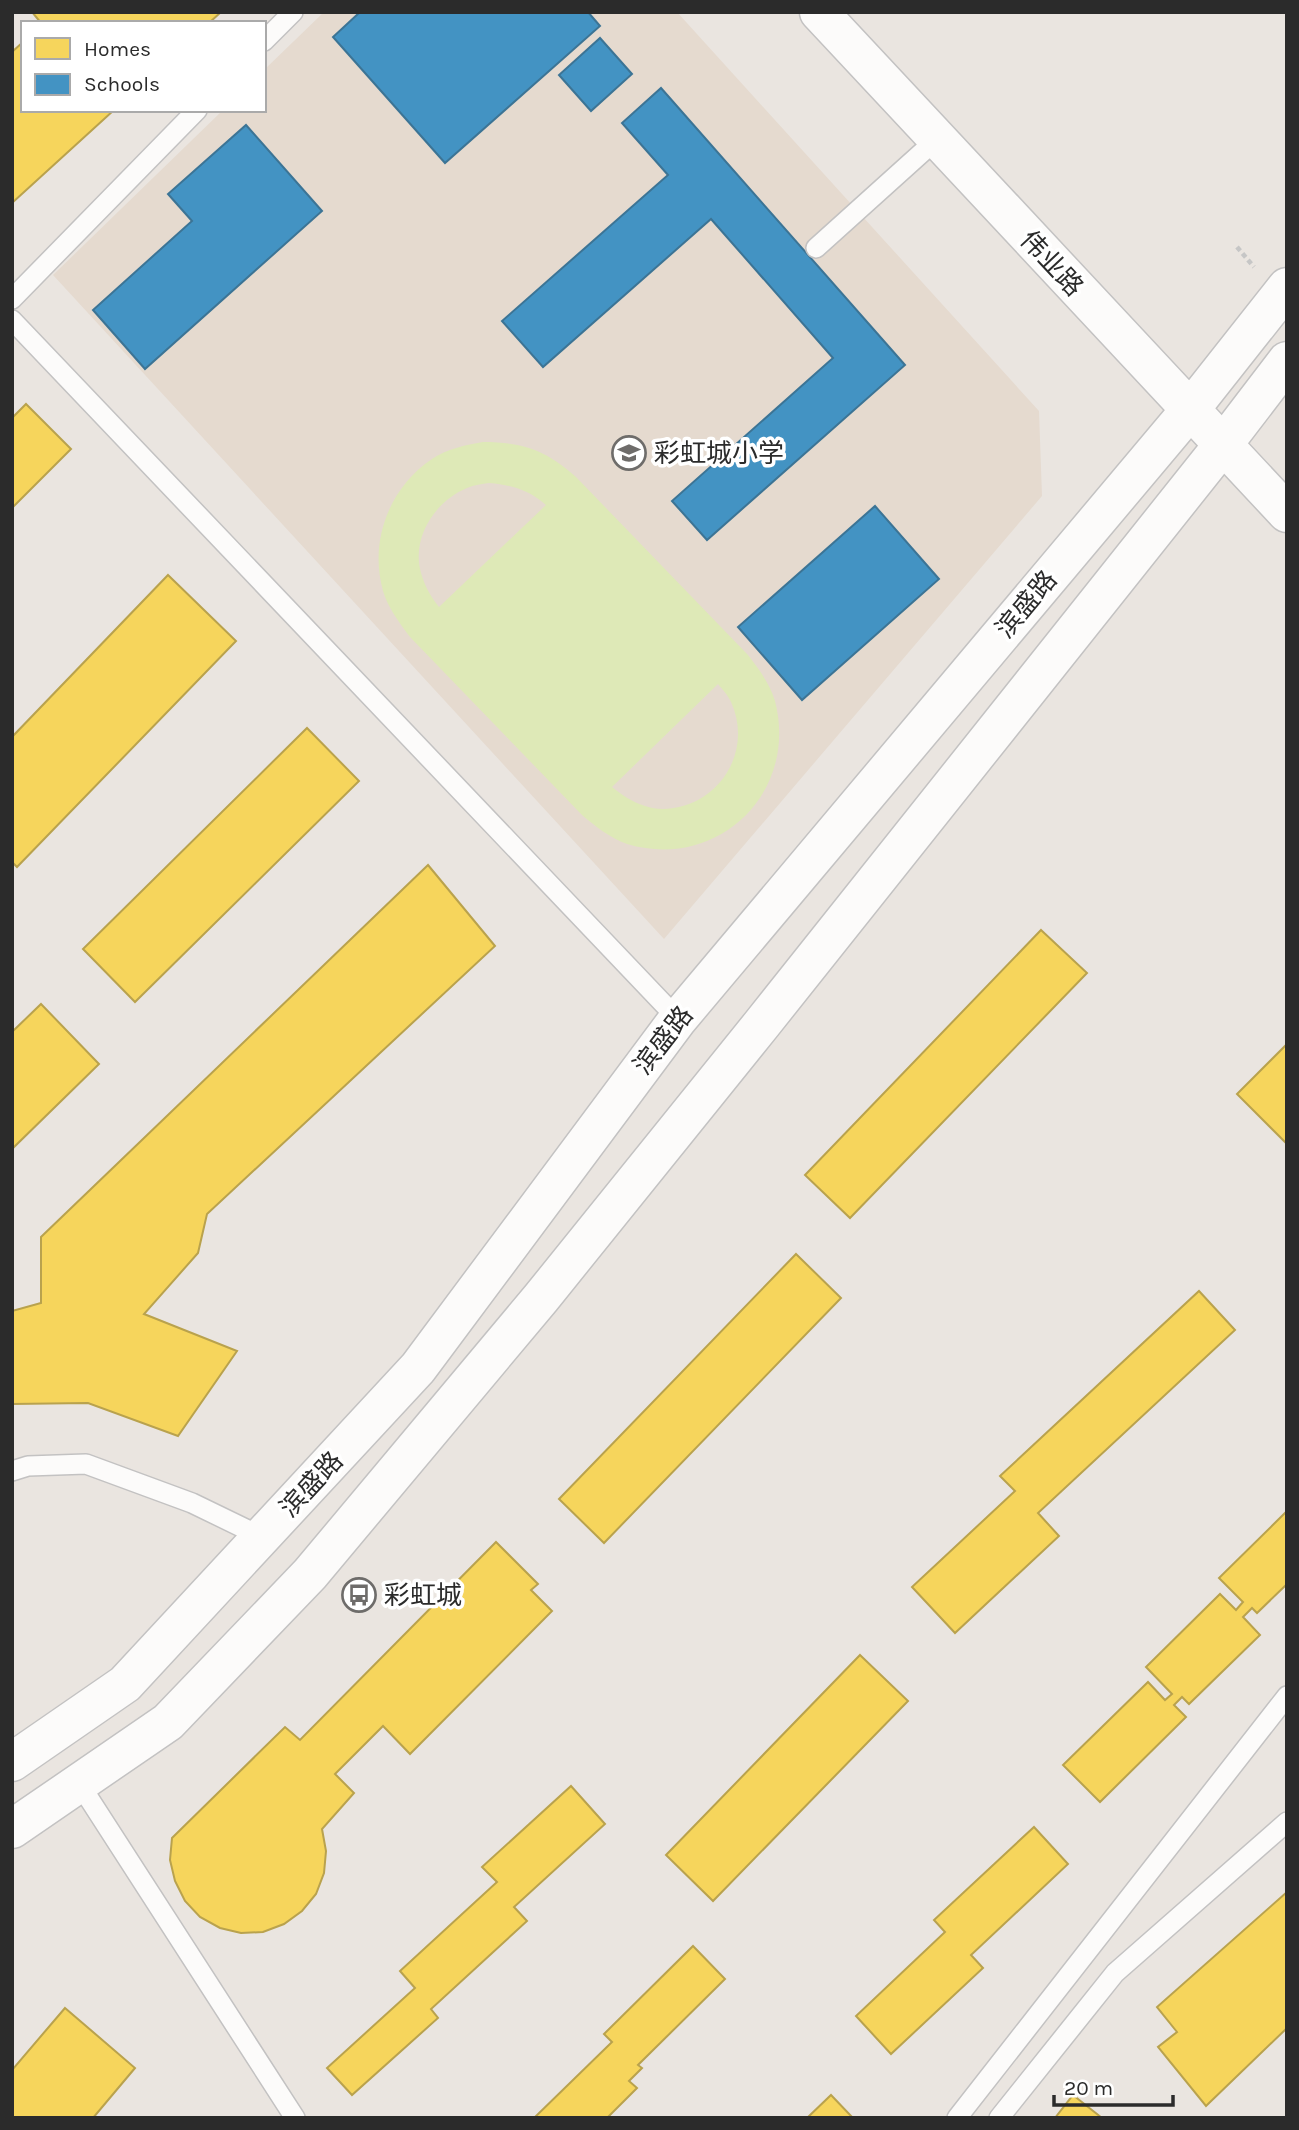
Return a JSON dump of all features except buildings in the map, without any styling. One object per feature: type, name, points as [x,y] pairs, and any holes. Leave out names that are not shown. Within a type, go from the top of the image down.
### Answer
[{"type":"main road","name":"伟业路","points":[[819,12],[1287,513]]},
{"type":"main road","name":"滨盛路","points":[[12,1762],[125,1684],[418,1368],[678,1019],[1189,411],[1287,287]]},
{"type":"main road","name":"滨盛路","points":[[12,1829],[168,1723],[310,1574],[566,1266],[761,1025],[1287,361]]},
{"type":"lane","points":[[266,39],[293,12]]},
{"type":"lane","points":[[12,299],[195,112]]},
{"type":"lane","points":[[816,248],[937,139]]},
{"type":"lane","points":[[12,320],[678,1019]]},
{"type":"lane","points":[[12,1471],[28,1466],[86,1464],[192,1503],[262,1537]]},
{"type":"lane","points":[[957,2118],[1287,1696]]},
{"type":"lane","points":[[79,1783],[295,2118]]},
{"type":"lane","points":[[999,2118],[1115,1973],[1287,1822]]},
{"type":"shaded area","name":"彩虹城小学","points":[[324,12],[677,12],[1039,411],[1042,496],[664,939],[53,275],[221,112],[266,112],[266,68]]},
{"type":"green space","points":[[483,442],[533,449],[554,460],[576,477],[748,655],[764,677],[775,701],[779,735],[775,766],[762,794],[744,817],[720,835],[691,846],[660,849],[627,844],[603,831],[582,815],[410,637],[394,615],[383,591],[379,553],[386,517],[394,500],[404,485],[432,459],[450,450]],"holes":[[[489,483],[520,489],[546,505],[439,607],[428,592],[421,573],[419,547],[423,534],[436,511],[455,494],[475,485]],[[718,684],[730,699],[736,716],[737,744],[728,770],[710,792],[685,805],[658,809],[636,802],[612,787]]]},
{"type":"place","name":"彩虹城小学","points":[[629,453]]},
{"type":"place","name":"彩虹城","points":[[359,1595]]}]
